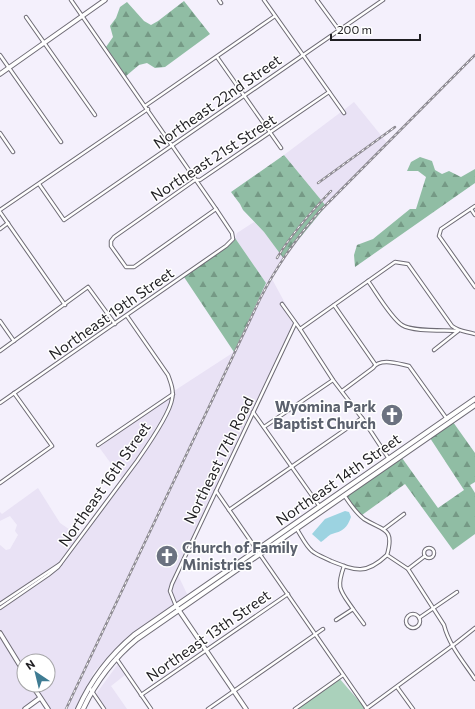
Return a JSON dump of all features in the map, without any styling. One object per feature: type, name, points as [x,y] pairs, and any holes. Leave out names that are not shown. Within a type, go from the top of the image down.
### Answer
[{"type":"main road","name":"Northeast 14th Street","points":[[83,709],[105,672],[137,639],[259,552],[293,524],[475,399]]},
{"type":"main road","name":"Northeast 14th Street","points":[[78,709],[89,687],[100,670],[113,654],[134,635],[176,606],[296,529],[475,405]]},
{"type":"street","points":[[71,0],[216,209]]},
{"type":"street","points":[[0,74],[106,0]]},
{"type":"street","points":[[264,0],[344,113]]},
{"type":"street","points":[[317,0],[339,30]]},
{"type":"street","name":"Northeast 22nd Street","points":[[39,184],[64,220],[383,0]]},
{"type":"street","points":[[145,106],[275,16]]},
{"type":"street","points":[[26,17],[95,115]]},
{"type":"street","points":[[0,54],[60,142]]},
{"type":"street","points":[[217,57],[281,148]]},
{"type":"street","name":"Northeast 21st Street","points":[[216,209],[134,267],[126,267],[111,246],[111,241],[114,237],[195,180],[200,180],[330,92]]},
{"type":"street","points":[[65,305],[0,211],[148,109]]},
{"type":"street","points":[[0,133],[13,152]]},
{"type":"street","points":[[475,206],[441,229],[439,236],[475,287]]},
{"type":"street","name":"Northeast 19th Street","points":[[0,403],[226,246],[233,239],[232,233],[216,209]]},
{"type":"street","points":[[471,209],[475,215]]},
{"type":"street","points":[[0,229],[8,223]]},
{"type":"street","points":[[300,329],[395,262],[401,262],[408,264],[452,326],[458,331]]},
{"type":"street","points":[[368,281],[394,318],[402,325],[413,329],[458,331],[475,334]]},
{"type":"street","points":[[0,351],[88,287],[115,324]]},
{"type":"street","points":[[282,304],[333,380],[362,418],[392,462]]},
{"type":"street","points":[[334,305],[375,364]]},
{"type":"street","points":[[98,445],[172,394],[172,385],[168,375],[127,316]]},
{"type":"street","points":[[0,321],[14,341]]},
{"type":"street","name":"Northeast 17th Road","points":[[176,606],[170,591],[172,584],[295,324]]},
{"type":"street","points":[[434,350],[458,331]]},
{"type":"street","points":[[342,391],[373,368],[375,364],[380,362],[410,366],[449,423]]},
{"type":"street","points":[[264,427],[333,380]]},
{"type":"street","points":[[0,483],[52,446],[14,393]]},
{"type":"street","name":"Northeast 16th Street","points":[[0,608],[14,596],[60,564],[149,444],[169,408],[172,401],[172,394]]},
{"type":"street","points":[[253,412],[320,506],[322,511]]},
{"type":"street","points":[[229,510],[362,418]]},
{"type":"street","points":[[216,490],[366,709],[475,628]]},
{"type":"street","points":[[293,524],[311,550],[317,554],[344,566],[355,569],[366,569],[377,564],[387,555],[390,544],[390,536],[384,529],[365,519],[356,512],[341,492]]},
{"type":"street","points":[[384,529],[404,514]]},
{"type":"street","points":[[387,555],[408,569],[444,624],[452,645],[475,679]]},
{"type":"street","points":[[408,569],[426,556]]},
{"type":"street","points":[[344,566],[339,579],[340,587],[364,624]]},
{"type":"street","points":[[419,618],[456,592]]},
{"type":"street","name":"Northeast 13th Street","points":[[141,695],[288,594]]},
{"type":"street","name":"Northeast 16th Street","points":[[0,604],[5,603]]},
{"type":"street","points":[[176,606],[246,709]]},
{"type":"street","points":[[336,620],[353,609]]},
{"type":"street","points":[[414,614],[419,618],[419,624],[417,627],[411,627],[406,621],[410,615],[414,614]]},
{"type":"street","points":[[208,709],[323,629]]},
{"type":"street","points":[[0,633],[16,659]]},
{"type":"street","points":[[113,654],[150,709]]},
{"type":"street","points":[[295,709],[343,675]]},
{"type":"street","points":[[397,686],[413,709]]},
{"type":"street","points":[[89,687],[104,709]]},
{"type":"street","points":[[37,693],[48,709]]},
{"type":"street","points":[[25,709],[40,698]]},
{"type":"shaded area","points":[[354,102],[388,144],[326,206],[284,155],[341,112],[344,115],[346,114],[344,110]]},
{"type":"shaded area","points":[[254,222],[264,232],[284,259],[272,279],[292,316],[283,302],[280,304],[293,324],[170,583],[169,591],[174,605],[119,645],[94,672],[76,709],[49,709],[39,693],[56,693],[56,653],[16,653],[16,656],[0,630],[0,610],[49,577],[60,567],[150,445],[171,409],[174,401],[174,391],[234,352],[266,283],[235,238],[237,233]]},
{"type":"shaded area","points":[[171,397],[168,407],[147,443],[122,479],[99,447]]},
{"type":"shaded area","points":[[38,488],[60,523],[79,536],[59,562],[0,602],[0,545],[6,550],[10,549],[18,535],[15,531],[17,525],[10,516],[0,521],[0,512],[2,514]]},
{"type":"shaded area","points":[[178,575],[188,596],[177,603],[172,591]]},
{"type":"shaded area","points":[[0,636],[16,662],[16,693],[35,693],[38,698],[22,709],[0,709]]},
{"type":"shaded area","points":[[118,664],[125,675],[111,686],[127,709],[106,709],[96,694]]},
{"type":"green space","points":[[184,1],[210,34],[165,67],[155,68],[147,63],[139,65],[126,76],[106,47],[113,37],[110,26],[116,18],[120,7],[127,2],[144,21],[151,25]]},
{"type":"green space","points":[[284,155],[326,206],[284,259],[264,232],[243,210],[231,192]]},
{"type":"green space","points":[[420,157],[432,161],[435,170],[442,174],[449,171],[461,177],[475,169],[475,183],[355,267],[354,255],[357,245],[373,239],[410,209],[416,209],[426,177],[418,171],[407,171],[411,162]]},
{"type":"green space","points":[[235,238],[266,283],[234,352],[184,277],[234,241]]},
{"type":"green space","points":[[453,422],[475,453],[475,482],[470,485],[475,493],[475,534],[453,550],[405,484],[362,515],[356,509],[346,496],[402,458],[438,508],[464,490],[430,438]]},
{"type":"green space","points":[[339,678],[366,709],[298,709]]},
{"type":"water","points":[[345,511],[349,512],[351,517],[348,524],[342,530],[321,542],[312,534],[325,519]]},
{"type":"railway","points":[[66,709],[260,299],[279,265],[301,233],[318,213],[475,55]]},
{"type":"railway","points":[[318,183],[395,127]]},
{"type":"railway","points":[[277,258],[302,223],[331,191]]},
{"type":"place","name":"Wyomina Park Baptist Church","points":[[392,415]]},
{"type":"place","name":"Church of Family Ministries","points":[[167,556]]}]
